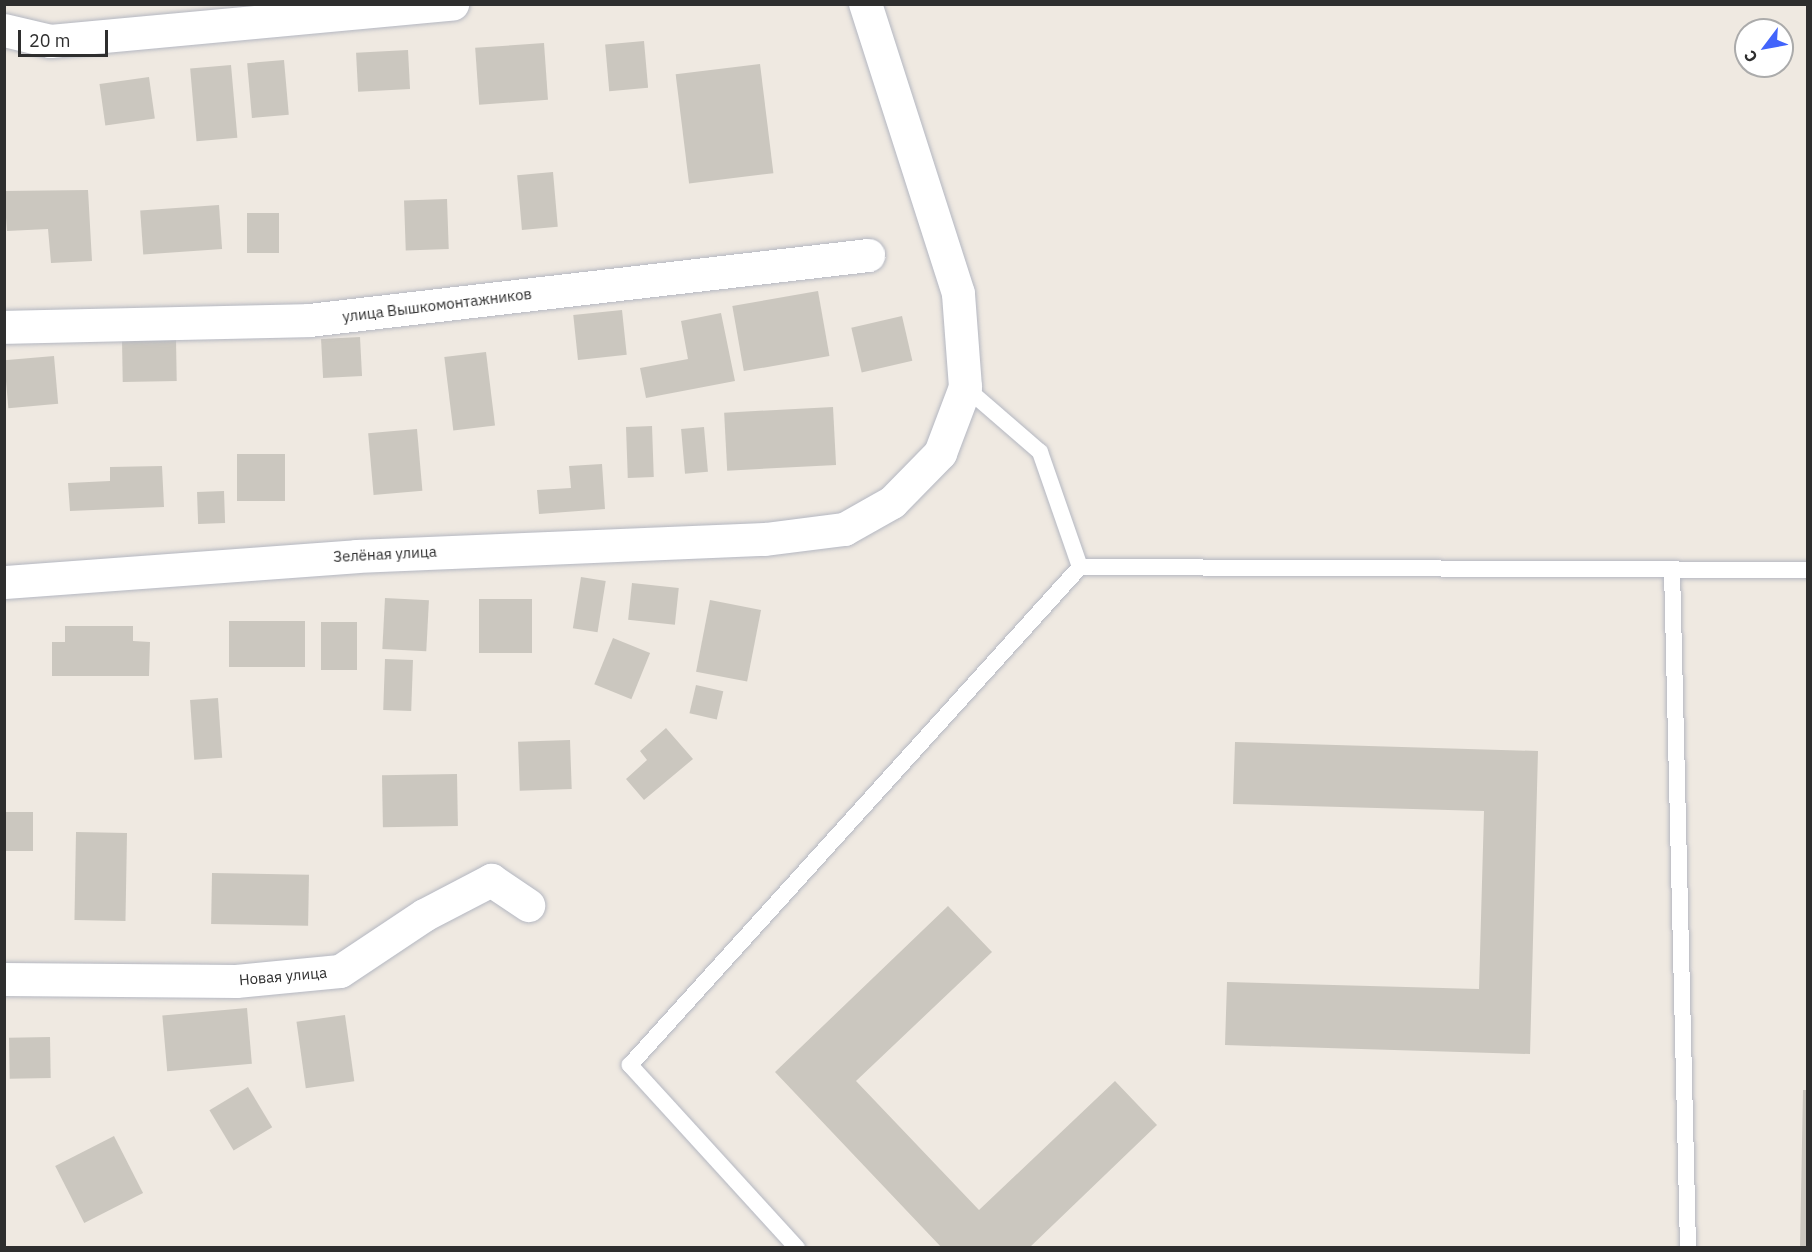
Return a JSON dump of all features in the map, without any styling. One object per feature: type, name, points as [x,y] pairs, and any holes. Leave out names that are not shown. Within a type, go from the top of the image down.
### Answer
[{"type":"street","points":[[4,30],[50,41],[452,4]]},
{"type":"street","points":[[865,4],[958,293],[965,387]]},
{"type":"street","name":"улица Вышкомонтажников","points":[[4,327],[309,320],[868,255]]},
{"type":"street","name":"Зелёная улица","points":[[4,582],[345,556],[765,539],[844,529],[892,502],[940,453],[965,387]]},
{"type":"street","name":"Новая улица","points":[[4,979],[236,981],[339,971],[424,915],[491,880],[528,904]]},
{"type":"lane","points":[[965,387],[1040,452],[1080,567]]},
{"type":"lane","points":[[798,1248],[630,1065],[1080,567],[1808,570]]},
{"type":"lane","points":[[1672,569],[1688,1248]]},
{"type":"building","points":[[644,41],[648,88],[609,91],[605,44]]},
{"type":"building","points":[[544,43],[548,100],[479,105],[475,48]]},
{"type":"building","points":[[408,50],[410,89],[358,92],[356,53]]},
{"type":"building","points":[[284,60],[289,115],[252,118],[247,63]]},
{"type":"building","points":[[760,64],[773,173],[689,184],[676,74]]},
{"type":"building","points":[[231,65],[237,138],[197,141],[190,69]]},
{"type":"building","points":[[149,77],[155,119],[105,126],[99,84]]},
{"type":"building","points":[[553,172],[558,227],[522,230],[517,175]]},
{"type":"building","points":[[88,190],[92,261],[51,263],[48,229],[7,231],[4,191]]},
{"type":"building","points":[[447,199],[449,249],[406,250],[404,201]]},
{"type":"building","points":[[219,205],[222,249],[143,254],[140,211]]},
{"type":"building","points":[[247,213],[279,213],[279,253],[247,253]]},
{"type":"building","points":[[818,291],[829,356],[744,371],[732,306]]},
{"type":"building","points":[[622,310],[627,355],[578,360],[573,315]]},
{"type":"building","points":[[721,313],[735,381],[646,398],[640,368],[688,359],[681,321]]},
{"type":"building","points":[[902,316],[912,361],[862,373],[851,328]]},
{"type":"building","points":[[360,337],[362,376],[323,378],[321,339]]},
{"type":"building","points":[[176,339],[177,381],[123,382],[122,340]]},
{"type":"building","points":[[486,352],[495,425],[453,431],[444,357]]},
{"type":"building","points":[[54,356],[58,404],[8,408],[4,360]]},
{"type":"building","points":[[833,407],[836,465],[727,471],[724,413]]},
{"type":"building","points":[[652,426],[654,477],[628,478],[626,427]]},
{"type":"building","points":[[704,427],[708,472],[685,474],[681,429]]},
{"type":"building","points":[[417,429],[422,491],[374,495],[368,433]]},
{"type":"building","points":[[237,454],[285,454],[285,501],[237,501]]},
{"type":"building","points":[[602,464],[605,509],[539,514],[537,490],[571,488],[569,466]]},
{"type":"building","points":[[162,466],[164,507],[70,511],[68,483],[110,481],[110,467]]},
{"type":"building","points":[[224,491],[225,523],[198,524],[197,492]]},
{"type":"building","points":[[581,577],[606,581],[598,632],[573,628]]},
{"type":"building","points":[[632,583],[679,588],[675,625],[628,620]]},
{"type":"building","points":[[385,598],[429,600],[426,651],[382,649]]},
{"type":"building","points":[[479,599],[532,599],[532,653],[479,653]]},
{"type":"building","points":[[710,600],[761,610],[747,682],[696,672]]},
{"type":"building","points":[[229,621],[305,621],[305,667],[229,667]]},
{"type":"building","points":[[321,622],[357,622],[357,670],[321,670]]},
{"type":"building","points":[[65,626],[133,626],[133,641],[150,642],[149,676],[52,676],[52,642],[65,642]]},
{"type":"building","points":[[613,638],[650,653],[631,699],[594,684]]},
{"type":"building","points":[[385,659],[413,660],[411,711],[383,710]]},
{"type":"building","points":[[696,685],[723,691],[717,720],[689,713]]},
{"type":"building","points":[[218,698],[222,758],[194,760],[190,700]]},
{"type":"building","points":[[666,728],[693,759],[644,800],[626,779],[647,760],[640,751]]},
{"type":"building","points":[[570,740],[572,789],[520,791],[518,742]]},
{"type":"building","points":[[1235,742],[1538,751],[1530,1054],[1225,1045],[1227,982],[1479,989],[1484,811],[1233,804]]},
{"type":"building","points":[[457,774],[458,826],[383,827],[382,775]]},
{"type":"building","points":[[4,812],[33,812],[33,851],[4,851]]},
{"type":"building","points":[[76,832],[127,833],[125,921],[74,920]]},
{"type":"building","points":[[212,873],[309,875],[308,926],[211,924]]},
{"type":"building","points":[[948,906],[992,952],[856,1081],[979,1210],[1115,1081],[1157,1125],[1029,1248],[942,1248],[775,1072]]},
{"type":"building","points":[[247,1008],[252,1064],[167,1071],[162,1015]]},
{"type":"building","points":[[345,1015],[354,1081],[306,1088],[296,1022]]},
{"type":"building","points":[[50,1037],[51,1078],[10,1079],[9,1038]]},
{"type":"building","points":[[248,1087],[272,1127],[234,1150],[209,1110]]},
{"type":"building","points":[[1803,1090],[1808,1090],[1808,1248],[1800,1248]]},
{"type":"building","points":[[114,1136],[143,1193],[84,1223],[55,1166]]}]
